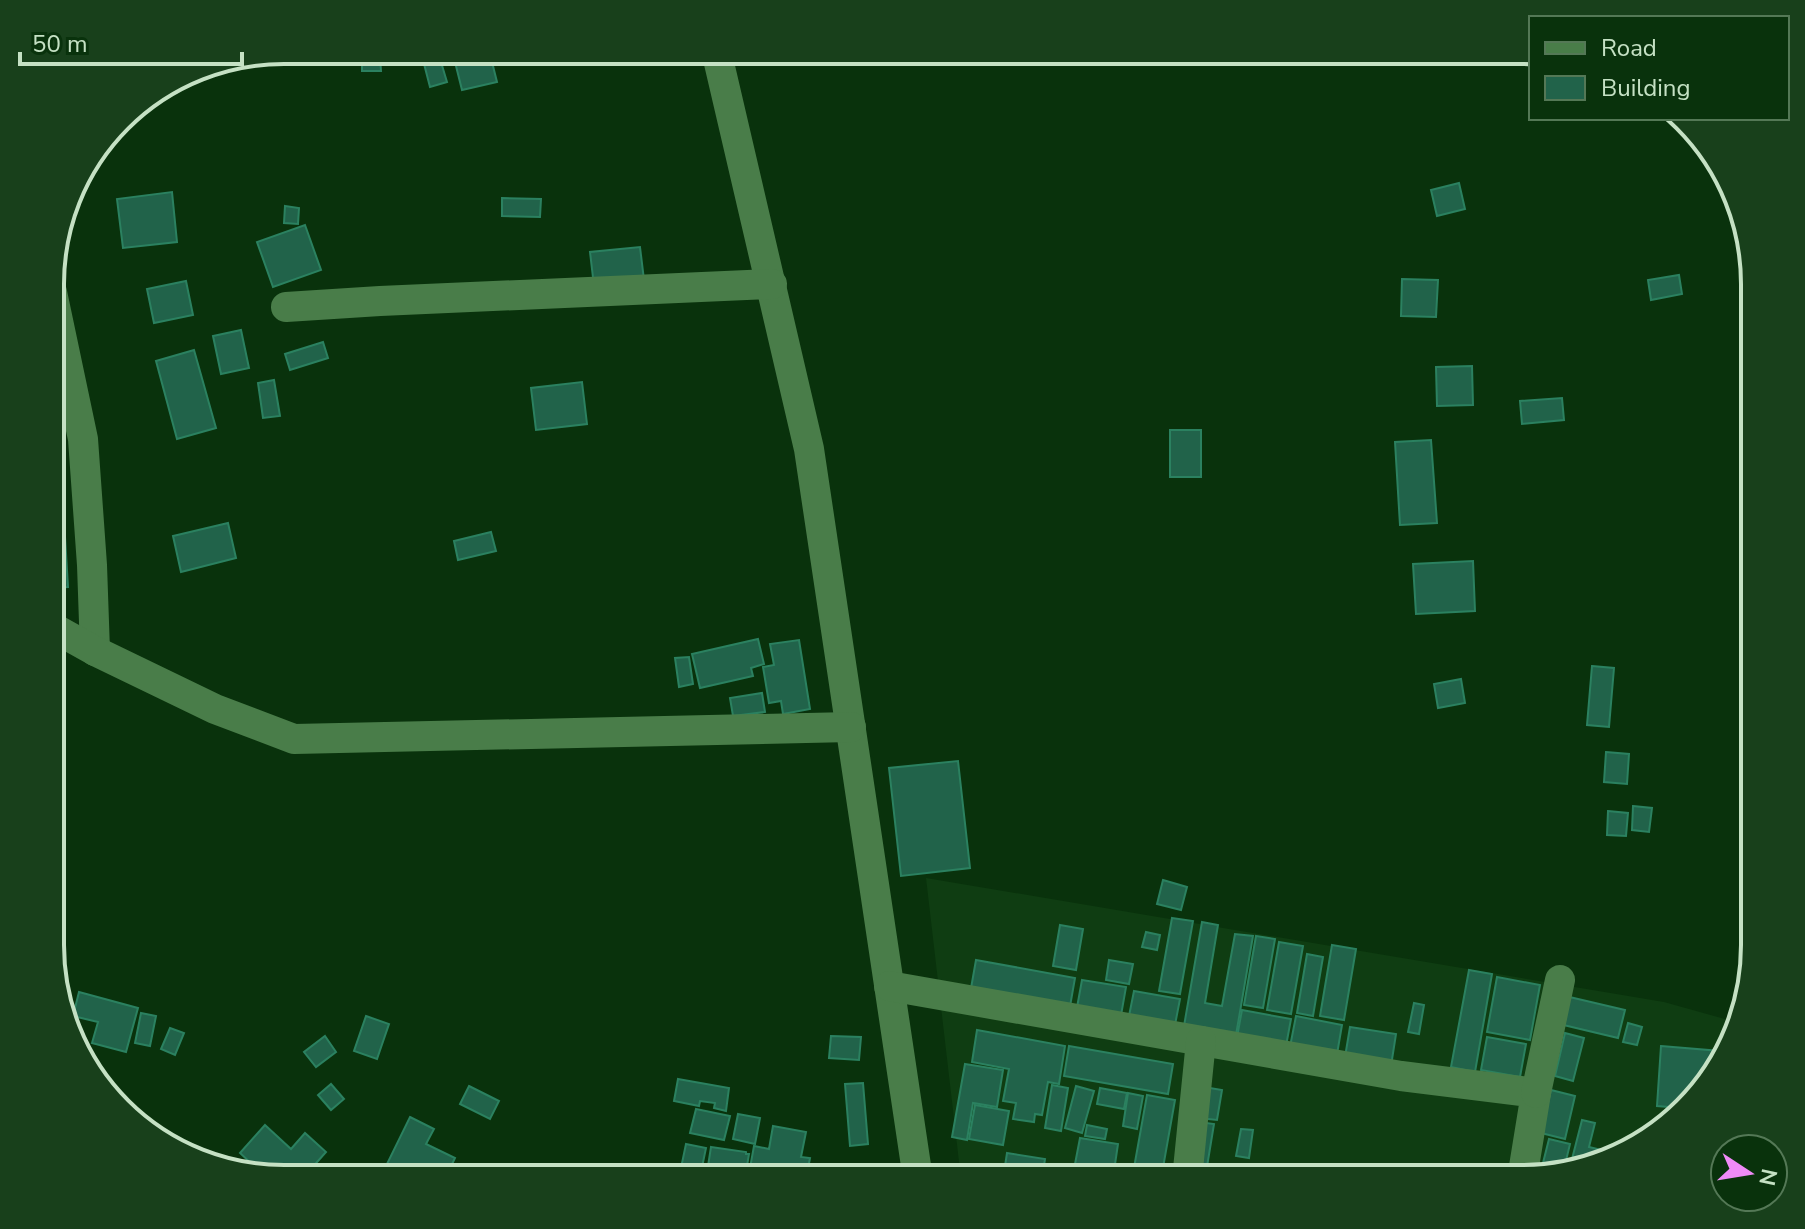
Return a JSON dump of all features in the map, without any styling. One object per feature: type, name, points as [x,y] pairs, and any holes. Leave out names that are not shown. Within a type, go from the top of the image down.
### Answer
[{"type":"street","points":[[719,64],[809,449],[916,1165]]},
{"type":"street","points":[[286,307],[772,284]]},
{"type":"street","points":[[64,349],[83,439],[95,651]]},
{"type":"street","points":[[64,634],[215,709],[294,739],[851,727]]},
{"type":"street","points":[[1524,1165],[1560,980]]},
{"type":"street","points":[[889,986],[1401,1076],[1536,1093]]},
{"type":"street","points":[[1188,1165],[1201,1041]]},
{"type":"shaded area","points":[[926,878],[1664,1002],[1727,1020],[1704,1067],[1666,1110],[1618,1142],[1564,1161],[1535,1165],[959,1165]]},
{"type":"building","points":[[362,64],[380,64],[381,71],[362,71]]},
{"type":"building","points":[[424,64],[442,64],[447,82],[430,87]]},
{"type":"building","points":[[456,64],[492,64],[497,82],[462,90]]},
{"type":"building","points":[[1459,183],[1465,209],[1437,216],[1431,190]]},
{"type":"building","points":[[172,192],[177,242],[123,248],[117,199]]},
{"type":"building","points":[[502,198],[541,199],[540,217],[502,216]]},
{"type":"building","points":[[285,206],[299,208],[298,224],[284,223]]},
{"type":"building","points":[[305,225],[321,270],[273,287],[257,242]]},
{"type":"building","points":[[640,247],[644,280],[594,286],[590,252]]},
{"type":"building","points":[[1679,275],[1682,294],[1651,300],[1648,280]]},
{"type":"building","points":[[1402,279],[1438,280],[1436,317],[1401,316]]},
{"type":"building","points":[[186,281],[193,315],[154,323],[147,289]]},
{"type":"building","points":[[241,330],[249,368],[221,374],[213,336]]},
{"type":"building","points":[[323,342],[328,358],[290,370],[285,354]]},
{"type":"building","points":[[194,350],[216,428],[177,439],[156,361]]},
{"type":"building","points":[[1472,366],[1473,405],[1437,406],[1436,367]]},
{"type":"building","points":[[274,380],[280,416],[263,418],[258,383]]},
{"type":"building","points":[[582,382],[587,424],[536,430],[531,388]]},
{"type":"building","points":[[1562,398],[1564,420],[1522,424],[1520,401]]},
{"type":"building","points":[[1170,430],[1201,430],[1201,477],[1170,477]]},
{"type":"building","points":[[1431,440],[1437,523],[1400,525],[1395,442]]},
{"type":"building","points":[[64,520],[68,587],[64,587]]},
{"type":"building","points":[[228,523],[236,558],[181,572],[173,536]]},
{"type":"building","points":[[491,532],[496,551],[458,560],[454,541]]},
{"type":"building","points":[[1473,561],[1475,611],[1416,614],[1413,564]]},
{"type":"building","points":[[758,639],[764,664],[751,668],[753,676],[700,688],[692,654]]},
{"type":"building","points":[[799,640],[810,709],[783,714],[781,701],[769,703],[763,667],[774,665],[770,644]]},
{"type":"building","points":[[689,657],[693,684],[679,687],[675,658]]},
{"type":"building","points":[[1592,666],[1614,668],[1609,727],[1587,725]]},
{"type":"building","points":[[1461,679],[1465,703],[1438,708],[1434,684]]},
{"type":"building","points":[[762,693],[765,712],[733,716],[730,698]]},
{"type":"building","points":[[1606,752],[1629,754],[1627,784],[1604,782]]},
{"type":"building","points":[[958,761],[970,868],[901,876],[889,768]]},
{"type":"building","points":[[1633,806],[1652,808],[1649,832],[1632,830]]},
{"type":"building","points":[[1608,811],[1628,813],[1626,836],[1607,835]]},
{"type":"building","points":[[1163,880],[1187,887],[1181,910],[1157,904]]},
{"type":"building","points":[[1172,918],[1193,921],[1180,994],[1159,991]]},
{"type":"building","points":[[1202,922],[1218,925],[1205,1003],[1222,1006],[1235,934],[1253,936],[1236,1035],[1184,1026]]},
{"type":"building","points":[[1060,925],[1083,929],[1076,970],[1053,966]]},
{"type":"building","points":[[1146,932],[1160,935],[1157,950],[1142,947]]},
{"type":"building","points":[[1256,936],[1275,939],[1263,1008],[1244,1005]]},
{"type":"building","points":[[1279,942],[1303,946],[1291,1014],[1267,1010]]},
{"type":"building","points":[[1332,945],[1356,949],[1344,1020],[1320,1016]]},
{"type":"building","points":[[1307,954],[1323,957],[1313,1016],[1297,1013]]},
{"type":"building","points":[[976,960],[1075,978],[1069,1012],[970,994]]},
{"type":"building","points":[[1109,960],[1133,964],[1129,984],[1106,980]]},
{"type":"building","points":[[1469,970],[1492,974],[1475,1072],[1451,1067]]},
{"type":"building","points":[[1497,977],[1540,985],[1530,1040],[1487,1032]]},
{"type":"building","points":[[1082,980],[1126,987],[1120,1021],[1076,1013]]},
{"type":"building","points":[[1134,991],[1180,999],[1174,1030],[1128,1021]]},
{"type":"building","points":[[79,992],[138,1008],[126,1052],[92,1043],[98,1022],[76,1017],[74,1010]]},
{"type":"building","points":[[1561,995],[1625,1010],[1618,1038],[1555,1023]]},
{"type":"building","points":[[1414,1003],[1424,1005],[1419,1034],[1408,1032]]},
{"type":"building","points":[[1242,1010],[1291,1019],[1286,1046],[1237,1037]]},
{"type":"building","points":[[141,1013],[156,1016],[150,1046],[135,1043]]},
{"type":"building","points":[[366,1016],[389,1024],[377,1059],[354,1051]]},
{"type":"building","points":[[1296,1016],[1342,1025],[1336,1060],[1289,1052]]},
{"type":"building","points":[[1628,1023],[1642,1027],[1637,1045],[1623,1042]]},
{"type":"building","points":[[1350,1027],[1396,1034],[1391,1066],[1345,1057]]},
{"type":"building","points":[[170,1028],[184,1033],[175,1055],[161,1049]]},
{"type":"building","points":[[977,1030],[1065,1046],[1059,1084],[1048,1082],[1042,1115],[1035,1114],[1034,1122],[1013,1119],[1016,1103],[1003,1101],[1009,1069],[972,1062]]},
{"type":"building","points":[[1565,1033],[1584,1038],[1573,1081],[1555,1076]]},
{"type":"building","points":[[325,1036],[336,1052],[316,1067],[304,1052]]},
{"type":"building","points":[[831,1036],[861,1037],[859,1060],[829,1058]]},
{"type":"building","points":[[1487,1037],[1526,1044],[1520,1077],[1481,1070]]},
{"type":"building","points":[[1069,1046],[1173,1064],[1168,1094],[1064,1076]]},
{"type":"building","points":[[1661,1046],[1713,1050],[1686,1090],[1669,1107],[1657,1106]]},
{"type":"building","points":[[965,1064],[1003,1070],[997,1107],[973,1103],[967,1140],[952,1137]]},
{"type":"building","points":[[678,1079],[729,1088],[726,1111],[714,1108],[715,1103],[700,1101],[699,1106],[674,1101]]},
{"type":"building","points":[[863,1083],[868,1144],[850,1146],[845,1084]]},
{"type":"building","points":[[331,1084],[344,1099],[331,1110],[318,1095]]},
{"type":"building","points":[[1052,1085],[1068,1088],[1061,1131],[1045,1128]]},
{"type":"building","points":[[469,1086],[499,1101],[490,1119],[460,1104]]},
{"type":"building","points":[[1076,1086],[1094,1091],[1082,1133],[1065,1128]]},
{"type":"building","points":[[1204,1087],[1222,1090],[1217,1120],[1199,1118]]},
{"type":"building","points":[[1100,1088],[1127,1093],[1124,1109],[1097,1104]]},
{"type":"building","points":[[1551,1090],[1575,1096],[1565,1139],[1541,1133]]},
{"type":"building","points":[[1128,1093],[1143,1096],[1137,1129],[1123,1126]]},
{"type":"building","points":[[1147,1095],[1175,1100],[1163,1165],[1134,1165]]},
{"type":"building","points":[[975,1105],[1009,1111],[1003,1145],[969,1139]]},
{"type":"building","points":[[696,1109],[730,1116],[724,1140],[690,1133]]},
{"type":"building","points":[[738,1114],[760,1118],[755,1144],[733,1139]]},
{"type":"building","points":[[410,1117],[434,1129],[426,1144],[455,1158],[452,1165],[386,1165]]},
{"type":"building","points":[[1582,1120],[1595,1123],[1589,1147],[1600,1150],[1572,1159]]},
{"type":"building","points":[[1199,1122],[1214,1124],[1207,1165],[1192,1165]]},
{"type":"building","points":[[265,1125],[291,1149],[305,1133],[326,1152],[314,1165],[250,1162],[240,1153]]},
{"type":"building","points":[[1087,1125],[1107,1129],[1105,1139],[1085,1136]]},
{"type":"building","points":[[773,1126],[806,1132],[801,1157],[810,1158],[809,1165],[751,1165],[754,1146],[769,1149]]},
{"type":"building","points":[[1241,1129],[1253,1130],[1249,1158],[1236,1156]]},
{"type":"building","points":[[1080,1138],[1118,1144],[1115,1165],[1075,1164]]},
{"type":"building","points":[[1549,1139],[1570,1144],[1566,1160],[1543,1164]]},
{"type":"building","points":[[686,1144],[706,1148],[702,1165],[682,1165]]},
{"type":"building","points":[[711,1147],[749,1154],[747,1165],[708,1165]]},
{"type":"building","points":[[1007,1153],[1045,1159],[1044,1165],[1005,1165]]}]
